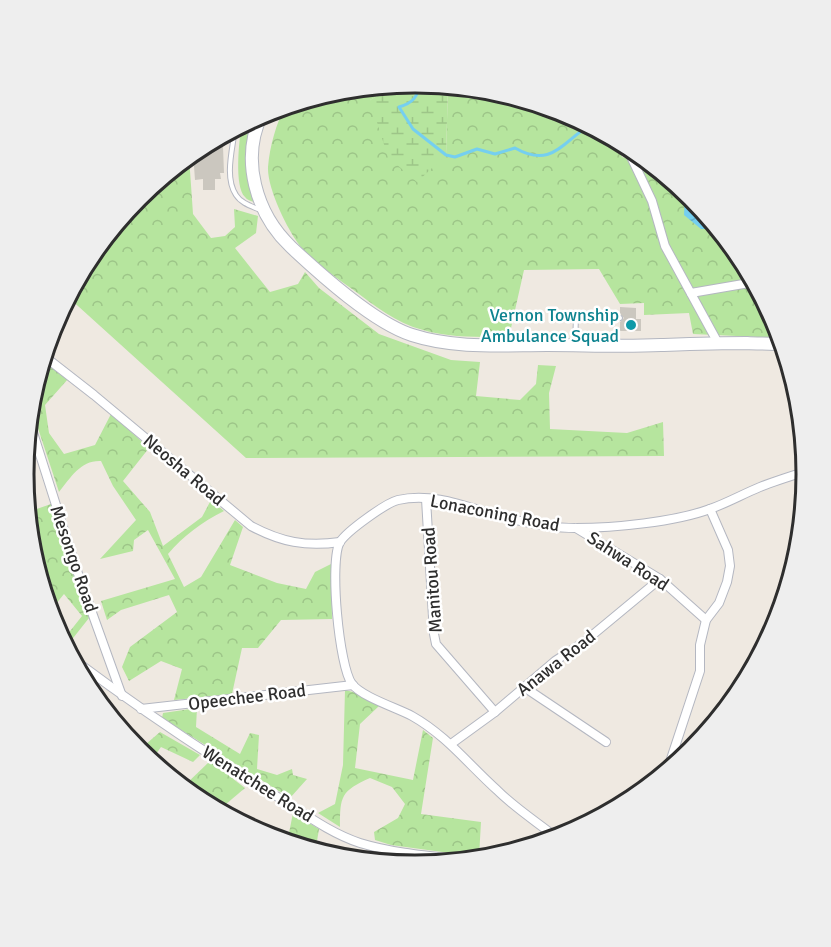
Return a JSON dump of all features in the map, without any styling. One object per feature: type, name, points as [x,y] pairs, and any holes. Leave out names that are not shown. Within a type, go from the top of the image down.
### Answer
[{"type":"street","points":[[257,128],[252,160],[256,186],[266,213],[281,237],[303,258],[377,318],[410,334],[437,341],[478,345],[774,345]]},
{"type":"street","points":[[633,161],[652,201],[665,246],[718,343]]},
{"type":"street","points":[[691,293],[745,284]]},
{"type":"street","name":"Neosha Road","points":[[51,362],[251,526],[272,537],[293,542],[316,545],[340,542]]},
{"type":"street","name":"Mesongo Road","points":[[36,442],[76,567],[122,696]]},
{"type":"street","name":"Lonaconing Road","points":[[340,542],[369,516],[396,500],[411,498],[445,500],[540,525],[576,528],[678,518],[710,510],[761,487],[796,476]]},
{"type":"street","name":"Manitou Road","points":[[426,499],[436,644],[495,712]]},
{"type":"street","points":[[673,754],[700,671],[700,645],[706,620],[718,603],[727,582],[730,566],[722,536],[710,510]]},
{"type":"street","name":"Sahwa Road","points":[[576,528],[660,579],[706,620]]},
{"type":"street","points":[[340,542],[335,588],[344,657],[353,685],[373,698],[413,717],[451,744],[498,791],[547,830]]},
{"type":"street","name":"Anawa Road","points":[[451,744],[495,712],[555,661],[584,642],[660,579]]},
{"type":"street","name":"Wenatchee Road","points":[[92,673],[141,709],[256,785],[335,832],[359,842],[387,849],[426,855]]},
{"type":"street","name":"Opeechee Road","points":[[141,709],[353,685]]},
{"type":"street","points":[[524,687],[606,742]]},
{"type":"lane","points":[[234,139],[231,182],[236,195],[246,204],[266,213]]},
{"type":"lane","points":[[575,345],[576,317],[620,318]]},
{"type":"green space","points":[[391,93],[448,94],[446,155],[417,182],[388,157],[370,100],[380,94]]},
{"type":"green space","points":[[380,94],[370,100],[446,155],[448,94],[514,105],[584,132],[647,171],[695,214],[701,229],[708,229],[745,283],[771,337],[693,334],[689,313],[644,315],[644,303],[620,304],[599,269],[524,270],[509,337],[433,333],[413,327],[377,307],[318,263],[300,246],[279,208],[269,176],[270,151],[279,120],[317,105]]},
{"type":"green space","points":[[249,131],[246,161],[248,181],[254,202],[247,199],[239,183],[241,135]]},
{"type":"green space","points":[[190,167],[193,214],[211,238],[225,236],[235,227],[234,209],[258,216],[256,233],[235,248],[270,292],[298,284],[305,272],[319,288],[379,334],[451,360],[480,362],[476,396],[520,400],[536,384],[538,365],[556,366],[549,393],[550,429],[627,433],[663,422],[664,456],[246,458],[75,303],[99,262],[129,222],[164,187]]},
{"type":"green space","points":[[50,365],[68,379],[45,405],[49,433],[64,454],[95,445],[111,414],[149,448],[123,481],[150,512],[163,546],[202,517],[211,500],[224,511],[193,530],[168,554],[184,587],[201,577],[235,520],[243,527],[230,565],[277,583],[306,589],[315,572],[331,564],[332,619],[281,620],[258,648],[242,648],[232,694],[174,700],[182,669],[161,661],[129,681],[122,667],[130,647],[177,612],[169,595],[121,610],[107,620],[101,601],[175,579],[148,530],[134,540],[133,551],[100,559],[136,520],[113,486],[101,461],[82,466],[59,492],[38,427]]},
{"type":"green space","points":[[51,504],[89,618],[73,639],[70,632],[82,616],[64,594],[57,602],[47,572],[36,509]]},
{"type":"green space","points":[[345,690],[357,693],[379,706],[360,724],[355,768],[413,780],[423,730],[433,738],[421,814],[481,822],[479,849],[449,853],[391,845],[375,840],[374,832],[398,818],[405,804],[392,787],[370,778],[353,787],[344,796],[340,827],[318,813],[335,804],[343,765]]},
{"type":"green space","points":[[197,708],[196,727],[240,754],[250,733],[259,735],[257,769],[277,775],[292,769],[293,775],[307,779],[290,798],[162,718],[163,713]]},
{"type":"green space","points":[[160,732],[200,755],[193,762],[161,747],[157,753],[147,744]]},
{"type":"green space","points":[[210,761],[245,788],[226,804],[190,780]]},
{"type":"green space","points":[[293,813],[319,829],[317,842],[289,832]]},
{"type":"water","points":[[685,204],[708,229],[701,229],[684,215]]},
{"type":"building","points":[[223,147],[224,173],[220,173],[221,179],[215,179],[215,190],[203,190],[203,179],[195,180],[194,164]]},
{"type":"building","name":"Vernon Township Ambulance Squad","points":[[620,307],[636,308],[636,319],[641,319],[641,331],[620,331],[620,322],[624,318],[620,314]]},
{"type":"waterway","points":[[417,93],[408,104],[399,107],[413,129],[446,155],[455,157],[477,149],[495,154],[515,148],[538,156],[556,151],[582,131]]},
{"type":"place","name":"Vernon Township Ambulance Squad","points":[[631,325]]}]
